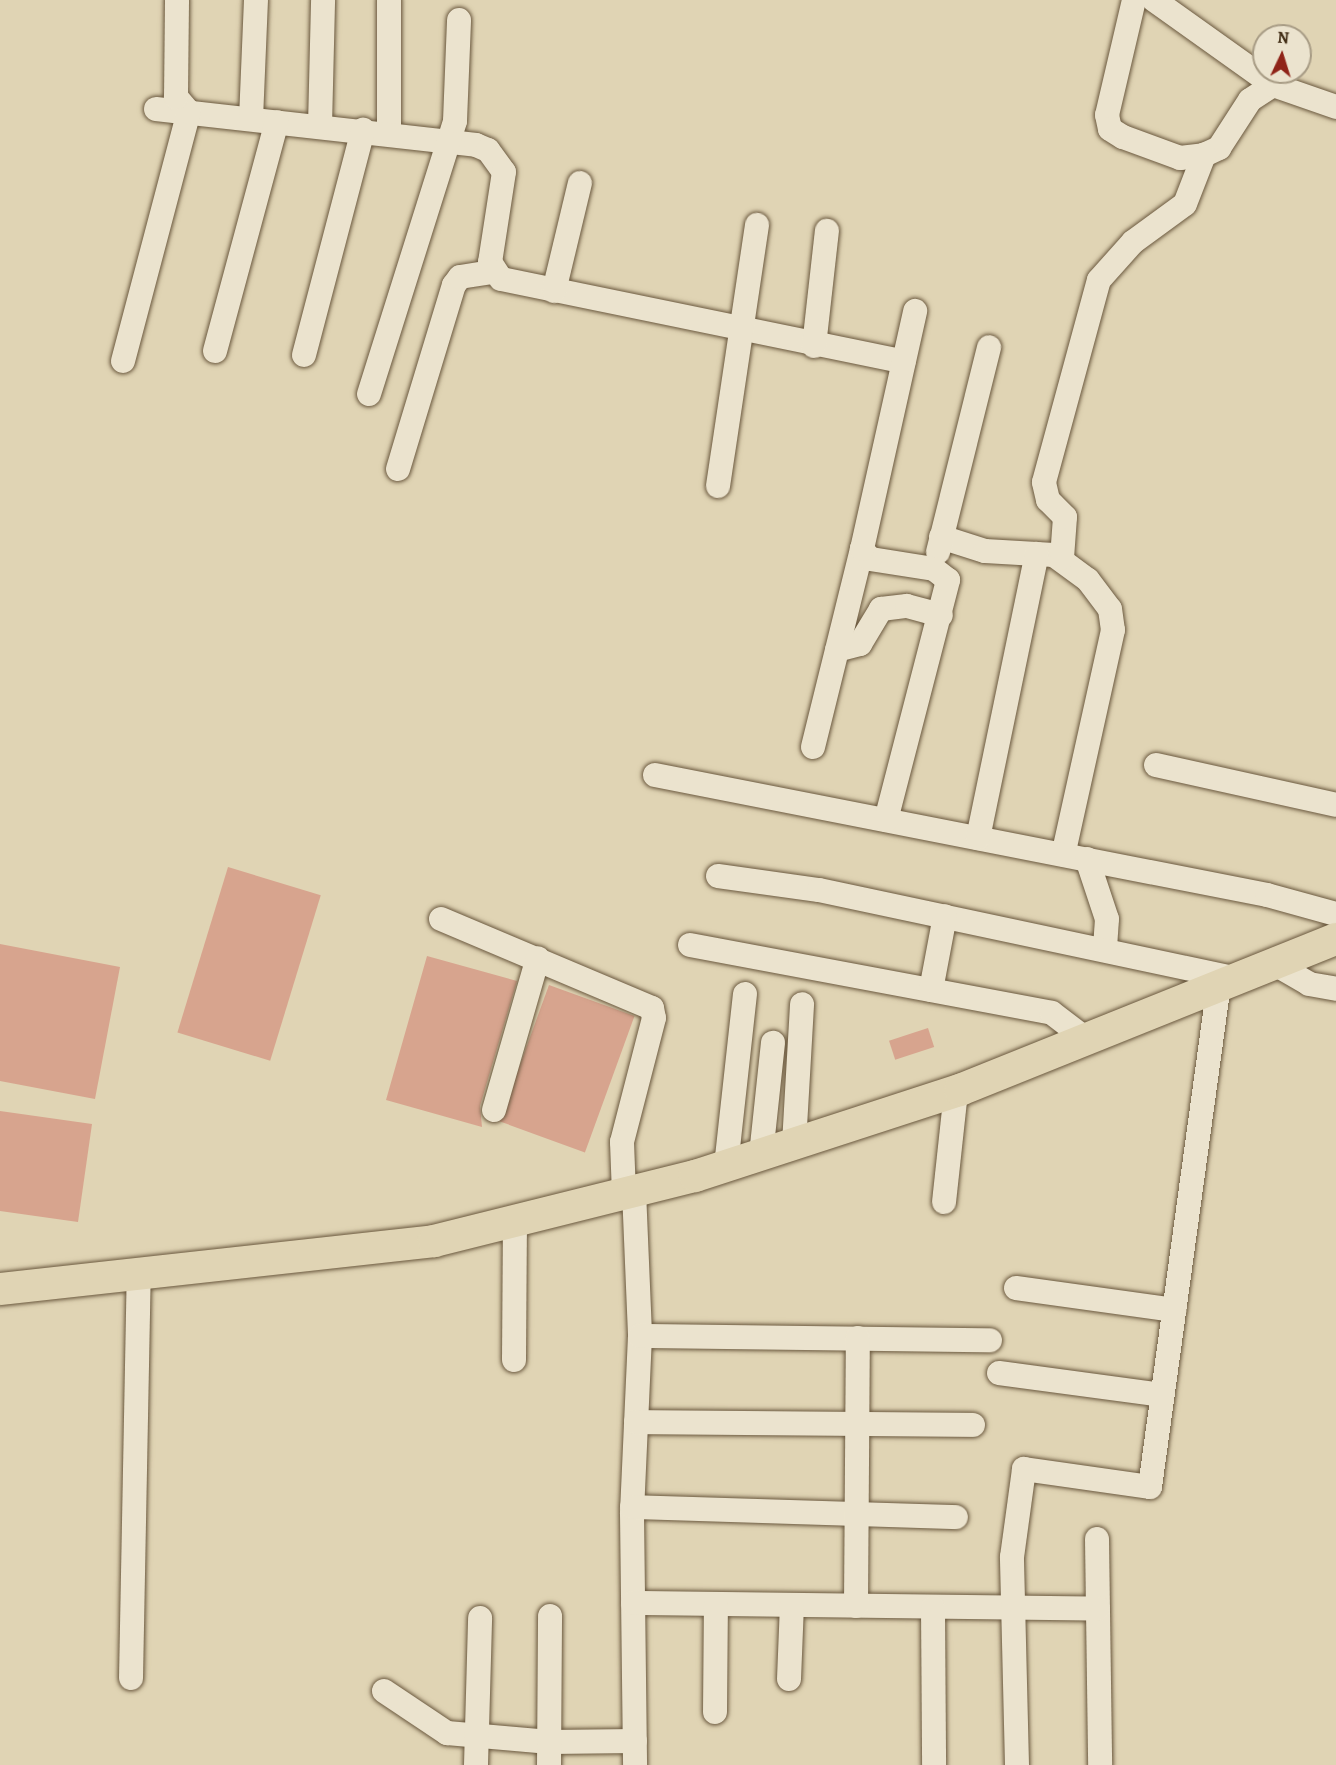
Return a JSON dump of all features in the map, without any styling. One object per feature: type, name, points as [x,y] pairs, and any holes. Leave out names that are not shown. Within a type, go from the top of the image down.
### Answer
[{"type":"main road","points":[[0,1289],[434,1241],[629,1192],[726,1166],[956,1091],[1336,939]]},
{"type":"street","points":[[177,0],[176,97],[189,112]]},
{"type":"street","points":[[250,119],[256,0]]},
{"type":"street","points":[[320,126],[323,0]]},
{"type":"street","points":[[389,0],[389,132]]},
{"type":"street","points":[[1134,0],[1108,100],[1110,129],[1179,158],[1204,155],[1219,148],[1250,100],[1273,85]]},
{"type":"street","points":[[1154,0],[1273,85],[1336,107]]},
{"type":"street","points":[[369,394],[446,137],[455,121],[459,20]]},
{"type":"street","points":[[156,109],[446,137],[488,150],[504,172],[490,262],[493,272]]},
{"type":"street","points":[[123,361],[189,112]]},
{"type":"street","points":[[215,351],[277,122]]},
{"type":"street","points":[[304,355],[363,130]]},
{"type":"street","points":[[1062,558],[1065,517],[1048,500],[1044,482],[1099,280],[1133,242],[1185,204],[1204,155]]},
{"type":"street","points":[[554,291],[580,183]]},
{"type":"street","points":[[718,486],[739,329],[758,225]]},
{"type":"street","points":[[814,346],[827,231]]},
{"type":"street","points":[[398,469],[454,285],[460,277],[493,272],[554,291],[814,346],[904,362]]},
{"type":"street","points":[[813,747],[862,549],[915,311]]},
{"type":"street","points":[[934,569],[989,347]]},
{"type":"street","points":[[941,537],[984,551],[1062,558],[1105,600],[1113,620],[1063,855]]},
{"type":"street","points":[[862,549],[879,562],[934,569],[948,580],[941,615],[886,820]]},
{"type":"street","points":[[978,838],[1037,554]]},
{"type":"street","points":[[837,650],[860,644],[882,609],[907,606],[941,615]]},
{"type":"street","points":[[1156,765],[1336,805]]},
{"type":"street","points":[[655,776],[1088,859],[1336,914]]},
{"type":"street","points":[[1088,859],[1107,919],[1105,947]]},
{"type":"street","points":[[718,876],[1105,947],[1228,981],[1174,1310],[1150,1486],[1024,1469],[1012,1557],[1016,1608],[1017,1765]]},
{"type":"street","points":[[931,990],[945,916]]},
{"type":"street","points":[[441,919],[652,1008],[654,1018],[622,1142],[629,1192],[640,1336],[632,1507],[635,1765]]},
{"type":"street","points":[[690,945],[1052,1013],[1086,1039]]},
{"type":"street","points":[[494,1110],[538,958]]},
{"type":"street","points":[[1275,964],[1309,984],[1336,989]]},
{"type":"street","points":[[726,1166],[745,994]]},
{"type":"street","points":[[794,1144],[802,1004]]},
{"type":"street","points":[[761,1155],[772,1043]]},
{"type":"street","points":[[944,1202],[956,1091]]},
{"type":"street","points":[[514,1360],[515,1221]]},
{"type":"street","points":[[131,1678],[139,1273]]},
{"type":"street","points":[[1016,1288],[1174,1310]]},
{"type":"street","points":[[640,1336],[990,1340]]},
{"type":"street","points":[[856,1606],[858,1338]]},
{"type":"street","points":[[999,1373],[1162,1395]]},
{"type":"street","points":[[636,1422],[973,1425]]},
{"type":"street","points":[[632,1507],[956,1516]]},
{"type":"street","points":[[1097,1539],[1100,1765]]},
{"type":"street","points":[[633,1603],[1098,1609]]},
{"type":"street","points":[[716,1605],[716,1712]]},
{"type":"street","points":[[789,1679],[792,1605]]},
{"type":"street","points":[[933,1608],[934,1765]]},
{"type":"street","points":[[549,1753],[550,1616]]},
{"type":"street","points":[[476,1765],[480,1618]]},
{"type":"street","points":[[384,1691],[447,1733],[549,1753],[635,1741]]},
{"type":"building","points":[[228,867],[321,895],[270,1061],[177,1032]]},
{"type":"building","points":[[0,944],[120,967],[95,1099],[0,1081]]},
{"type":"building","points":[[427,956],[517,981],[480,1106],[482,1127],[386,1100]]},
{"type":"building","points":[[549,985],[635,1016],[585,1152],[499,1121]]},
{"type":"building","points":[[928,1028],[934,1047],[895,1060],[889,1041]]},
{"type":"building","points":[[0,1111],[92,1124],[78,1222],[0,1211]]}]
